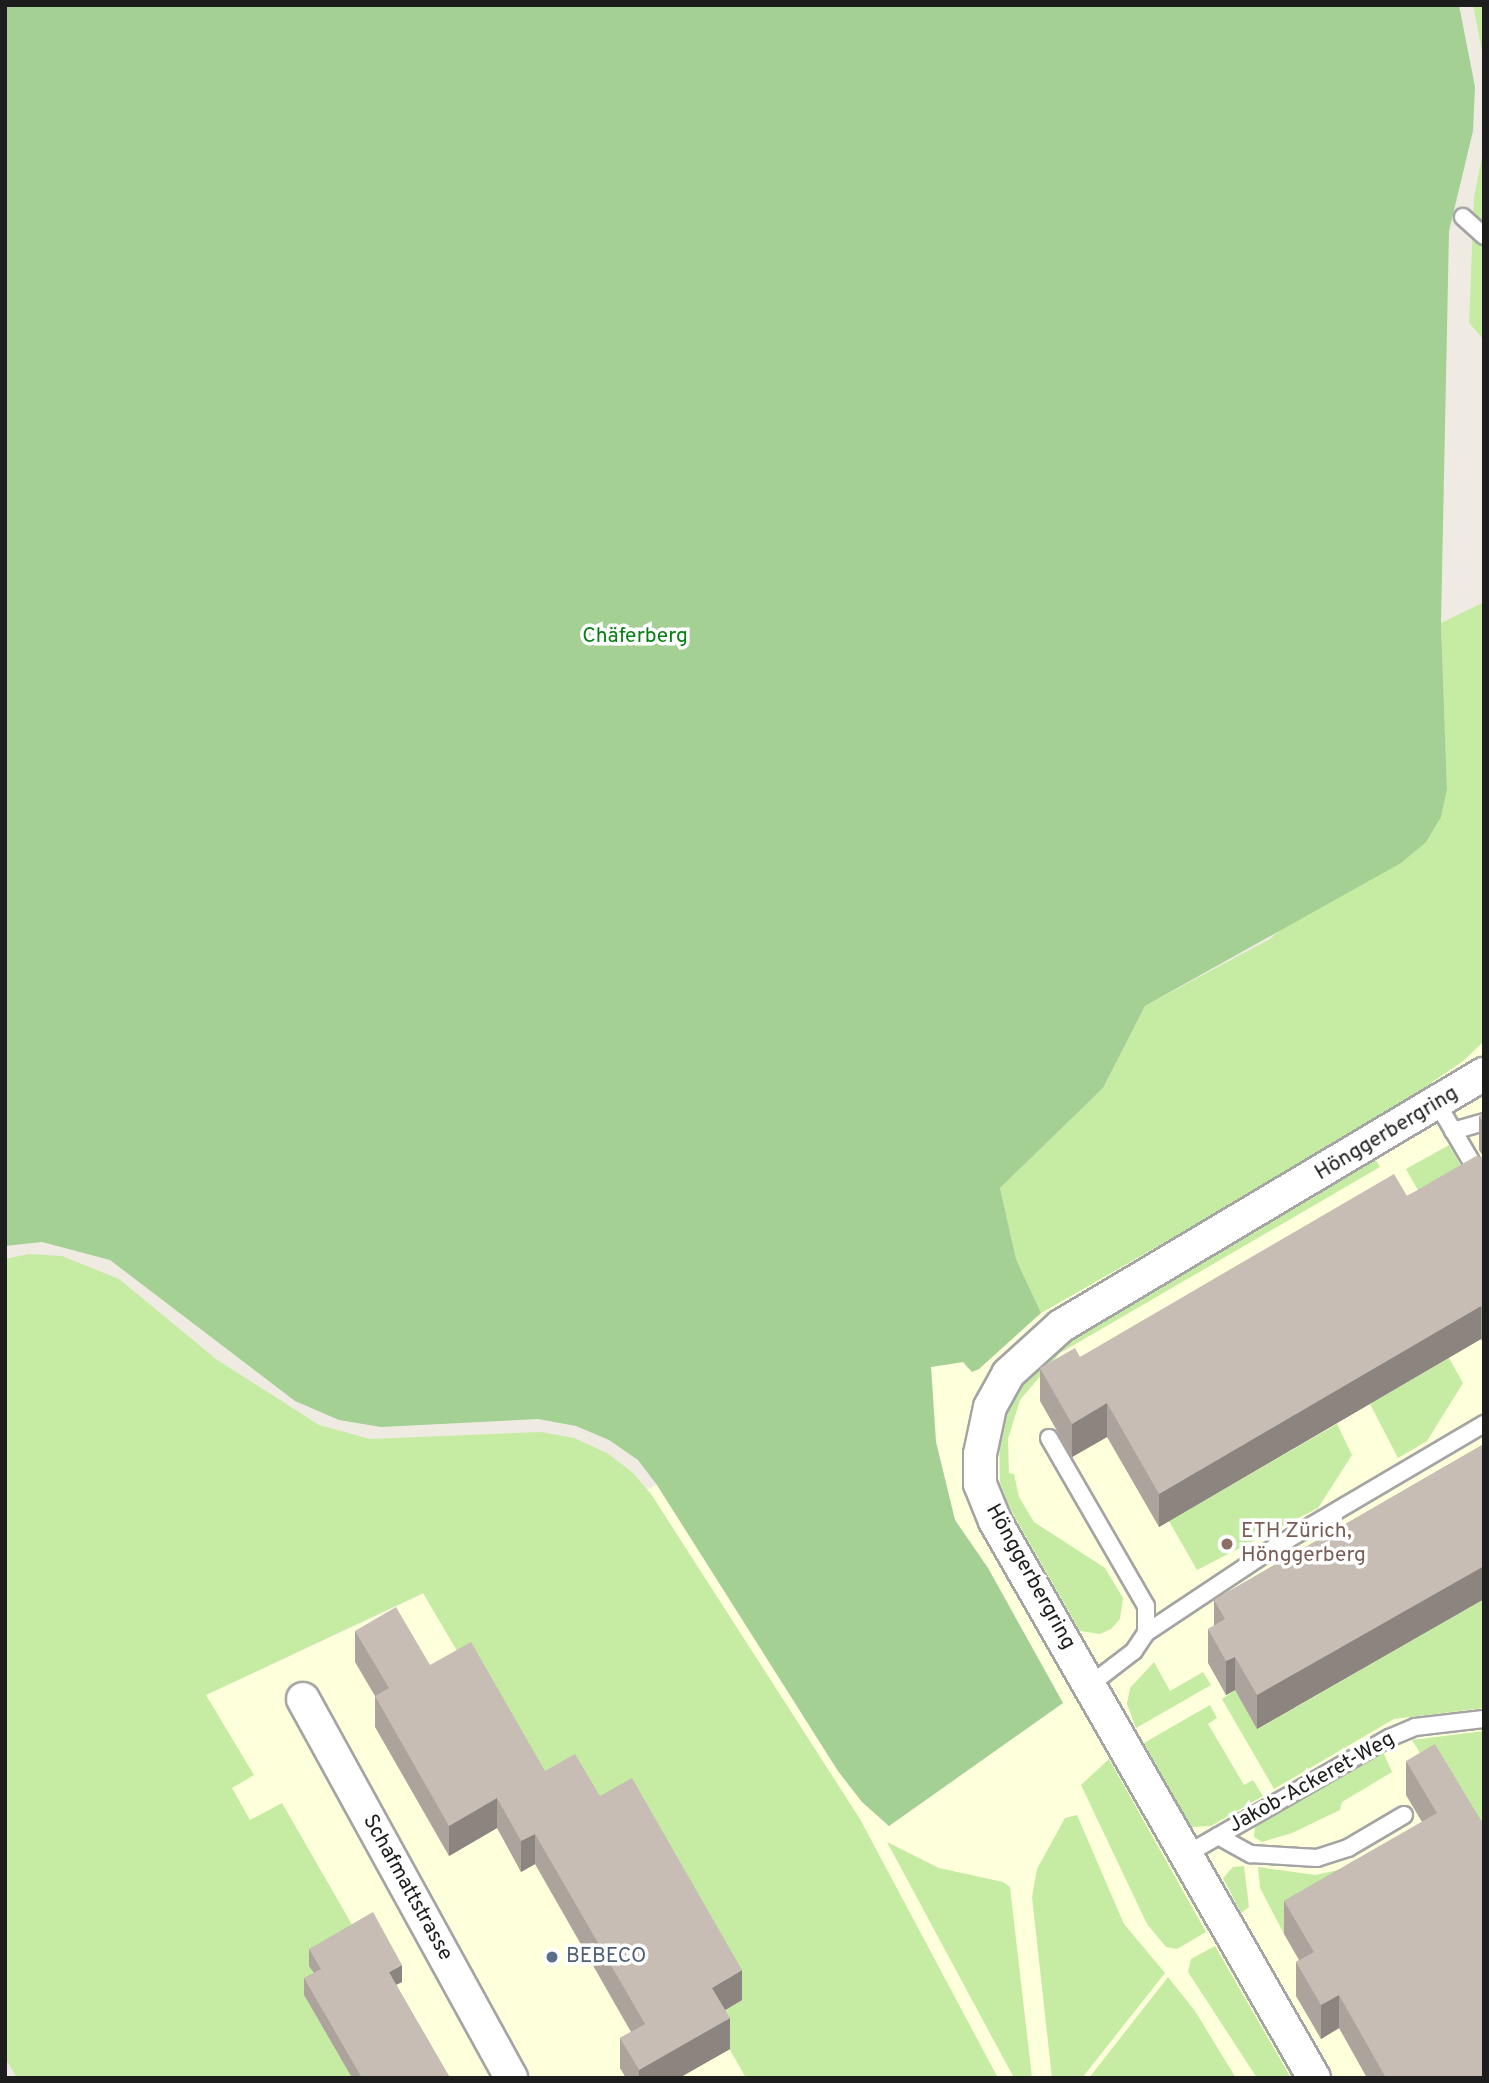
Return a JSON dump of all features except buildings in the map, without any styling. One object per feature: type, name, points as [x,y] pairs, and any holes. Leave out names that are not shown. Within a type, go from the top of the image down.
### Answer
[{"type":"street","name":"Hönggerbergring","points":[[1314,2078],[1091,1684],[995,1521],[980,1484],[980,1454],[990,1407],[1008,1374],[1061,1326],[1484,1074]]},
{"type":"street","name":"Schafmattstrasse","points":[[303,1699],[511,2078]]},
{"type":"lane","points":[[1463,217],[1484,236]]},
{"type":"lane","points":[[1437,1103],[1484,1183]]},
{"type":"lane","points":[[1453,1131],[1484,1122]]},
{"type":"lane","points":[[1091,1684],[1134,1651],[1146,1633],[1275,1548],[1484,1424]]},
{"type":"lane","points":[[1049,1438],[1146,1606],[1146,1633]]},
{"type":"lane","name":"Jakob-Ackeret-Weg","points":[[1187,1854],[1389,1738],[1415,1727],[1484,1719]]},
{"type":"lane","points":[[1218,1836],[1251,1854],[1317,1858],[1348,1848],[1404,1815]]},
{"type":"shaded area","name":"ETH Zürich, Hönggerberg","points":[[1484,1041],[1484,2078],[296,2078],[206,1695],[657,1485],[838,1771],[862,1802],[889,1826],[1063,1703],[988,1568],[955,1520],[936,1442],[931,1367],[963,1362],[967,1368],[979,1369],[1010,1336],[1047,1309],[1368,1126],[1463,1061]]},
{"type":"green space","name":"Chäferberg","points":[[5,5],[1459,5],[1475,87],[1473,131],[1449,231],[1441,623],[1447,789],[1441,817],[1426,842],[1401,863],[1145,1006],[1103,1088],[1000,1188],[1016,1259],[1041,1313],[979,1369],[972,1372],[963,1362],[931,1367],[936,1442],[955,1520],[988,1568],[1063,1703],[889,1826],[862,1802],[838,1771],[657,1485],[638,1460],[609,1440],[576,1426],[538,1419],[381,1427],[339,1420],[295,1401],[110,1260],[42,1242],[5,1246]]},
{"type":"green space","points":[[1473,5],[1484,5],[1484,61]]},
{"type":"green space","points":[[1484,147],[1484,340],[1469,323],[1474,197]]},
{"type":"green space","points":[[1484,602],[1484,1041],[1463,1061],[1368,1126],[1041,1313],[1016,1259],[1000,1188],[1103,1088],[1145,1006],[1270,939],[1447,789],[1441,623]]},
{"type":"green space","points":[[1449,1145],[1475,1191],[1432,1215],[1406,1169]]},
{"type":"green space","points":[[1376,1160],[1380,1167],[1060,1353],[1020,1400],[1008,1439],[1009,1473],[1014,1474],[1019,1497],[1034,1522],[1105,1568],[1123,1598],[1120,1619],[1111,1629],[1100,1634],[1080,1631],[1008,1505],[1000,1482],[999,1436],[1013,1396],[1043,1361],[1095,1323]]},
{"type":"green space","points":[[29,1254],[62,1256],[119,1279],[216,1359],[319,1425],[370,1439],[541,1432],[574,1438],[607,1453],[632,1472],[651,1494],[860,1819],[998,2078],[746,2078],[712,2018],[742,2000],[545,1801],[423,1593],[206,1695],[254,1775],[232,1788],[250,1820],[282,1803],[370,1956],[304,1995],[352,2078],[17,2078],[5,2058],[5,1259]]},
{"type":"green space","points":[[1449,1358],[1463,1383],[1427,1441],[1398,1458],[1370,1404]]},
{"type":"green space","points":[[1337,1424],[1352,1455],[1318,1508],[1197,1570],[1169,1521]]},
{"type":"green space","points":[[1484,1599],[1484,1708],[1394,1719],[1274,1789],[1222,1699],[1235,1690],[1258,1729]]},
{"type":"green space","points":[[1154,1662],[1170,1691],[1203,1672],[1211,1685],[1136,1728],[1127,1704],[1130,1688]]},
{"type":"green space","points":[[1210,1705],[1217,1718],[1208,1724],[1244,1785],[1253,1780],[1263,1796],[1211,1826],[1191,1827],[1144,1743]]},
{"type":"green space","points":[[1484,1731],[1484,1855],[1412,1740]]},
{"type":"green space","points":[[1383,1752],[1392,1772],[1342,1802],[1340,1810],[1292,1833],[1262,1842],[1254,1837],[1255,1826]]},
{"type":"green space","points":[[1109,1759],[1206,1932],[1177,1949],[1166,1947],[1147,1924],[1081,1785]]},
{"type":"green space","points":[[1077,1815],[1124,1924],[1165,1973],[1082,2078],[1052,2078],[1032,1897],[1037,1869],[1065,1818]]},
{"type":"green space","points":[[887,1842],[939,1868],[1003,1882],[1010,1887],[1032,2078],[1014,2078]]},
{"type":"green space","points":[[1436,1847],[1284,1934],[1260,1888],[1258,1867],[1316,1875]]},
{"type":"green space","points":[[1244,1866],[1249,1907],[1241,1913],[1223,1878],[1233,1867]]},
{"type":"green space","points":[[1215,1946],[1291,2078],[1257,2078],[1188,1972],[1191,1959]]},
{"type":"green space","points":[[1168,1977],[1195,2011],[1236,2078],[1089,2078]]},
{"type":"place","name":"ETH Zürich, Hönggerberg","points":[[1227,1544]]},
{"type":"place","name":"BEBECO","points":[[552,1957]]}]
